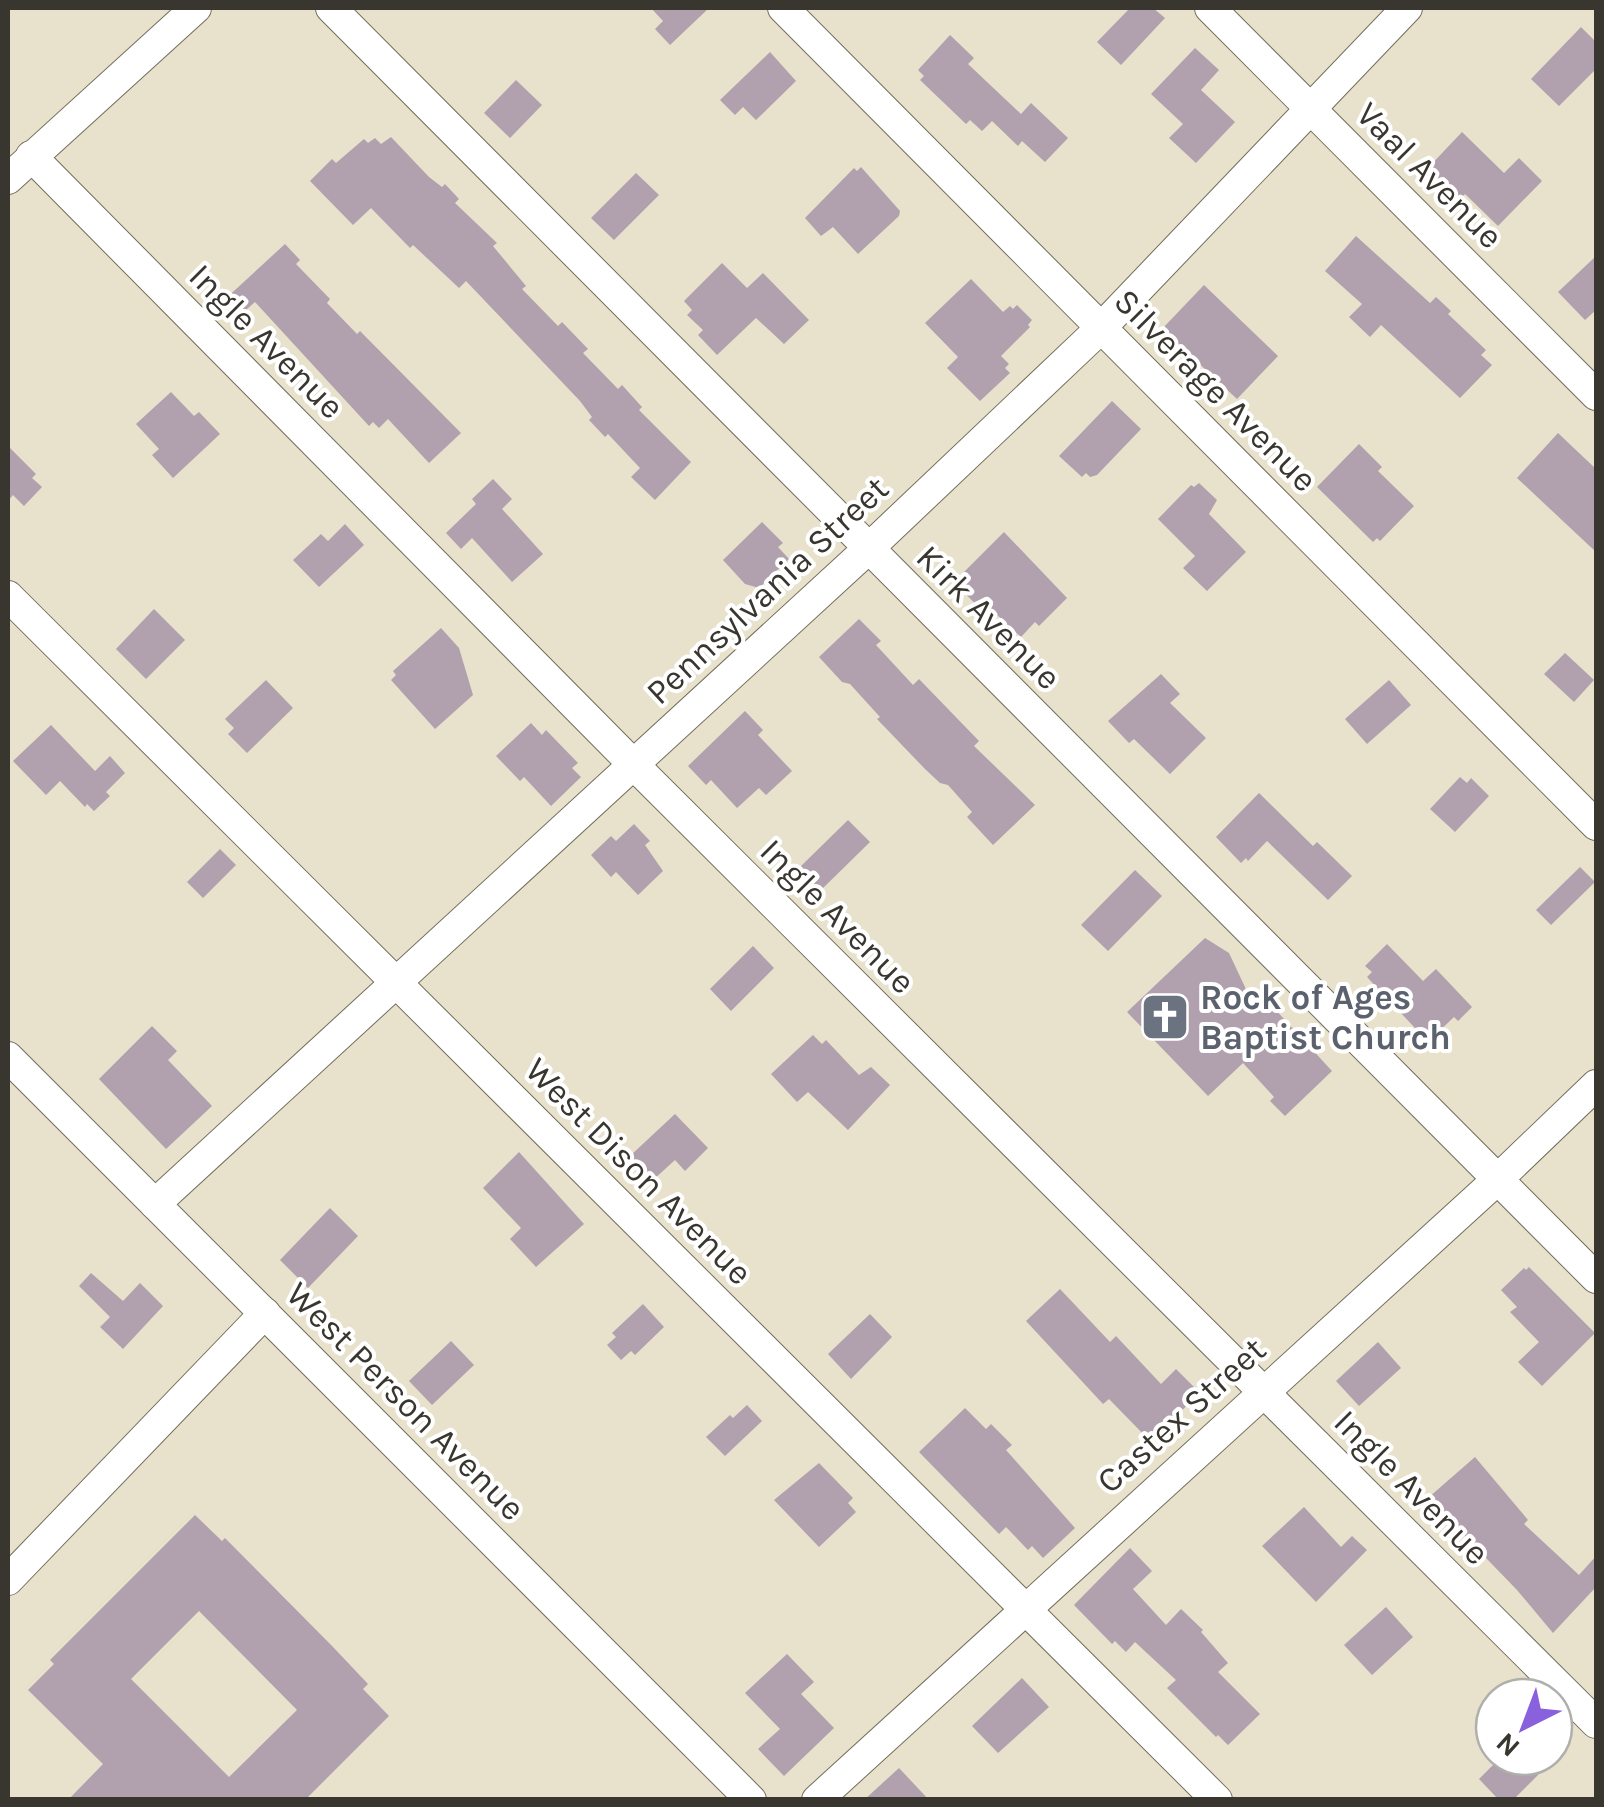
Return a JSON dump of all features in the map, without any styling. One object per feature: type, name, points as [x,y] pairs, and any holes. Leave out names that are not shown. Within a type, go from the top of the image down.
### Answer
[{"type":"street","points":[[8,179],[196,8]]},
{"type":"street","name":"Kirk Avenue","points":[[331,8],[1596,1278]]},
{"type":"street","name":"Silverage Avenue","points":[[783,8],[1596,825]]},
{"type":"street","name":"Vaal Avenue","points":[[1210,8],[1596,395]]},
{"type":"street","name":"Pennsylvania Street","points":[[155,1204],[868,549],[1102,328],[1407,8]]},
{"type":"street","name":"Ingle Avenue","points":[[31,156],[634,765],[1596,1723]]},
{"type":"street","name":"West Dison Avenue","points":[[8,596],[1217,1800]]},
{"type":"street","name":"West Person Avenue","points":[[8,1057],[751,1800]]},
{"type":"street","name":"Castex Street","points":[[817,1800],[1596,1086]]},
{"type":"street","points":[[8,1580],[265,1312]]},
{"type":"building","points":[[651,8],[709,8],[670,45],[655,29],[663,21]]},
{"type":"building","points":[[1130,8],[1153,8],[1165,18],[1121,65],[1097,42]]},
{"type":"building","points":[[1581,27],[1596,42],[1596,69],[1559,106],[1531,79]]},
{"type":"building","points":[[950,35],[974,58],[968,64],[1021,114],[1031,103],[1068,138],[1045,162],[1022,141],[1018,146],[992,121],[982,131],[970,120],[966,124],[920,80],[924,76],[918,70]]},
{"type":"building","points":[[1195,48],[1219,70],[1201,90],[1235,122],[1196,163],[1169,138],[1183,124],[1151,94]]},
{"type":"building","points":[[770,52],[796,81],[756,120],[743,107],[735,115],[720,100]]},
{"type":"building","points":[[516,80],[542,105],[510,138],[484,113]]},
{"type":"building","points":[[1462,132],[1504,173],[1519,158],[1542,181],[1498,226],[1465,194],[1458,202],[1426,170]]},
{"type":"building","points":[[391,137],[429,177],[442,187],[445,184],[459,199],[455,203],[497,243],[493,246],[526,286],[522,289],[558,326],[562,322],[588,349],[583,353],[618,389],[622,385],[642,407],[639,410],[691,462],[655,500],[631,477],[640,468],[589,420],[592,417],[580,401],[466,281],[459,288],[413,245],[410,248],[371,208],[353,225],[310,181],[332,159],[336,163],[364,139],[368,143],[375,138],[381,144]]},
{"type":"building","points":[[861,167],[900,211],[858,254],[833,227],[821,236],[805,218],[854,168],[857,171]]},
{"type":"building","points":[[636,173],[659,195],[614,240],[591,218]]},
{"type":"building","points":[[1356,236],[1430,303],[1436,297],[1486,350],[1481,355],[1492,365],[1460,398],[1381,325],[1370,337],[1349,317],[1362,304],[1325,271]]},
{"type":"building","points":[[285,244],[300,260],[296,264],[330,299],[327,303],[461,433],[429,463],[388,419],[379,428],[373,422],[369,426],[255,302],[237,318],[222,302]]},
{"type":"building","points":[[1596,256],[1596,310],[1585,320],[1558,292]]},
{"type":"building","points":[[722,263],[747,288],[763,273],[809,320],[784,344],[756,318],[717,355],[698,335],[703,330],[687,315],[692,310],[684,301]]},
{"type":"building","points":[[971,279],[1003,312],[1017,305],[1032,320],[1030,327],[1001,356],[1009,364],[1005,368],[1010,373],[980,401],[947,368],[958,357],[925,323]]},
{"type":"building","points":[[1204,285],[1278,356],[1237,399],[1162,329]]},
{"type":"building","points":[[171,392],[194,416],[199,412],[220,434],[173,478],[152,455],[159,449],[136,424]]},
{"type":"building","points":[[1112,401],[1141,429],[1097,475],[1090,477],[1086,473],[1082,477],[1059,456]]},
{"type":"building","points":[[1558,433],[1596,469],[1596,552],[1517,478]]},
{"type":"building","points":[[1359,444],[1382,467],[1378,471],[1414,506],[1380,541],[1377,538],[1373,542],[1317,487]]},
{"type":"building","points":[[8,446],[36,474],[32,478],[42,487],[24,506],[13,495],[8,501]]},
{"type":"building","points":[[493,479],[512,499],[502,509],[543,554],[512,582],[472,538],[461,549],[446,533],[476,504],[472,499]]},
{"type":"building","points":[[1199,483],[1217,500],[1209,514],[1246,552],[1207,591],[1183,568],[1195,556],[1158,519],[1191,485]]},
{"type":"building","points":[[762,522],[783,543],[778,547],[789,559],[759,588],[745,584],[723,560]]},
{"type":"building","points":[[345,524],[364,545],[319,587],[293,560],[321,534],[328,541]]},
{"type":"building","points":[[1004,532],[1067,598],[1039,626],[1035,622],[1021,637],[995,613],[989,618],[954,582]]},
{"type":"building","points":[[154,609],[185,640],[146,679],[116,649]]},
{"type":"building","points":[[859,619],[881,641],[876,645],[913,685],[919,679],[979,741],[974,746],[1035,805],[993,845],[967,817],[972,812],[948,785],[925,769],[850,684],[842,682],[819,657]]},
{"type":"building","points":[[441,628],[459,648],[473,695],[435,729],[391,680],[396,675],[393,671]]},
{"type":"building","points":[[1565,653],[1594,680],[1574,702],[1544,674]]},
{"type":"building","points":[[1161,674],[1180,694],[1170,703],[1206,738],[1170,774],[1134,739],[1129,743],[1108,721]]},
{"type":"building","points":[[266,680],[293,708],[247,753],[228,734],[234,728],[225,719]]},
{"type":"building","points":[[1389,680],[1411,705],[1367,744],[1345,719]]},
{"type":"building","points":[[745,711],[763,730],[758,735],[792,771],[766,795],[759,788],[737,808],[711,780],[706,785],[688,766]]},
{"type":"building","points":[[531,723],[542,735],[546,730],[578,763],[572,768],[581,777],[551,806],[524,777],[520,781],[496,756]]},
{"type":"building","points":[[51,725],[95,771],[110,756],[125,773],[94,811],[60,781],[46,795],[13,761]]},
{"type":"building","points":[[1460,777],[1467,783],[1471,778],[1489,796],[1455,832],[1430,809]]},
{"type":"building","points":[[1259,793],[1313,846],[1317,842],[1352,876],[1328,900],[1267,841],[1241,863],[1216,837]]},
{"type":"building","points":[[848,820],[870,842],[820,891],[799,868]]},
{"type":"building","points":[[634,824],[650,841],[645,845],[663,871],[638,895],[616,872],[611,877],[591,855],[611,836],[616,841]]},
{"type":"building","points":[[220,849],[236,865],[203,898],[187,882]]},
{"type":"building","points":[[1580,867],[1595,882],[1551,925],[1536,910]]},
{"type":"building","points":[[1135,870],[1162,896],[1108,951],[1081,925]]},
{"type":"building","name":"Rock of Ages Baptist Church","points":[[1205,938],[1229,953],[1252,1002],[1261,994],[1332,1071],[1285,1116],[1270,1101],[1274,1097],[1243,1063],[1208,1096],[1127,1012]]},
{"type":"building","points":[[1387,944],[1423,981],[1436,969],[1472,1007],[1458,1021],[1454,1017],[1432,1038],[1422,1027],[1415,1028],[1367,977],[1372,972],[1365,966]]},
{"type":"building","points":[[753,946],[774,968],[731,1011],[710,989]]},
{"type":"building","points":[[152,1026],[177,1051],[168,1060],[212,1106],[166,1149],[99,1079]]},
{"type":"building","points":[[813,1035],[822,1044],[826,1040],[859,1075],[871,1067],[890,1085],[848,1130],[808,1092],[797,1102],[771,1074]]},
{"type":"building","points":[[675,1114],[708,1148],[685,1171],[675,1160],[653,1180],[630,1156]]},
{"type":"building","points":[[519,1152],[584,1224],[536,1267],[510,1239],[521,1228],[483,1188]]},
{"type":"building","points":[[330,1208],[358,1236],[308,1288],[280,1260]]},
{"type":"building","points":[[1529,1267],[1595,1333],[1542,1386],[1518,1362],[1539,1342],[1510,1312],[1517,1307],[1501,1290]]},
{"type":"building","points":[[91,1273],[123,1301],[140,1283],[163,1306],[123,1349],[100,1327],[110,1317],[79,1286]]},
{"type":"building","points":[[1060,1289],[1110,1342],[1116,1336],[1161,1384],[1176,1369],[1200,1393],[1150,1441],[1109,1399],[1103,1404],[1026,1321]]},
{"type":"building","points":[[643,1304],[664,1327],[635,1355],[631,1351],[621,1360],[607,1345],[616,1337],[612,1333]]},
{"type":"building","points":[[870,1314],[892,1337],[851,1379],[828,1354]]},
{"type":"building","points":[[451,1341],[474,1365],[432,1405],[409,1381]]},
{"type":"building","points":[[1378,1342],[1401,1368],[1359,1406],[1336,1381]]},
{"type":"building","points":[[747,1405],[762,1421],[725,1456],[706,1437]]},
{"type":"building","points":[[965,1408],[986,1429],[991,1424],[1012,1445],[1006,1450],[1075,1528],[1043,1558],[1032,1546],[1028,1550],[1006,1527],[999,1534],[919,1452]]},
{"type":"building","points":[[1475,1457],[1528,1520],[1524,1524],[1579,1575],[1596,1556],[1596,1587],[1553,1633],[1428,1498]]},
{"type":"building","points":[[819,1463],[853,1498],[848,1503],[856,1512],[819,1547],[774,1500]]},
{"type":"building","points":[[1304,1507],[1341,1547],[1352,1536],[1367,1550],[1316,1602],[1262,1546]]},
{"type":"building","points":[[195,1515],[222,1541],[225,1538],[334,1648],[368,1684],[363,1689],[389,1716],[305,1800],[68,1800],[103,1764],[28,1690],[54,1664],[50,1660]],"holes":[[[199,1611],[297,1710],[229,1777],[131,1679]]]},
{"type":"building","points":[[1130,1548],[1152,1571],[1133,1589],[1166,1625],[1181,1609],[1203,1630],[1228,1663],[1218,1672],[1260,1714],[1228,1745],[1167,1688],[1176,1680],[1135,1642],[1126,1652],[1115,1641],[1112,1644],[1074,1605]]},
{"type":"building","points":[[1386,1607],[1413,1637],[1372,1675],[1344,1645]]},
{"type":"building","points":[[787,1654],[814,1682],[801,1694],[834,1728],[784,1776],[758,1749],[780,1729],[745,1693]]},
{"type":"building","points":[[1022,1678],[1049,1707],[998,1753],[972,1726]]},
{"type":"building","points":[[899,1768],[929,1800],[864,1800]]},
{"type":"building","points":[[1536,1777],[1513,1800],[1499,1800],[1479,1779]]},
{"type":"place","name":"Rock of Ages Baptist Church","points":[[1165,1017]]}]
